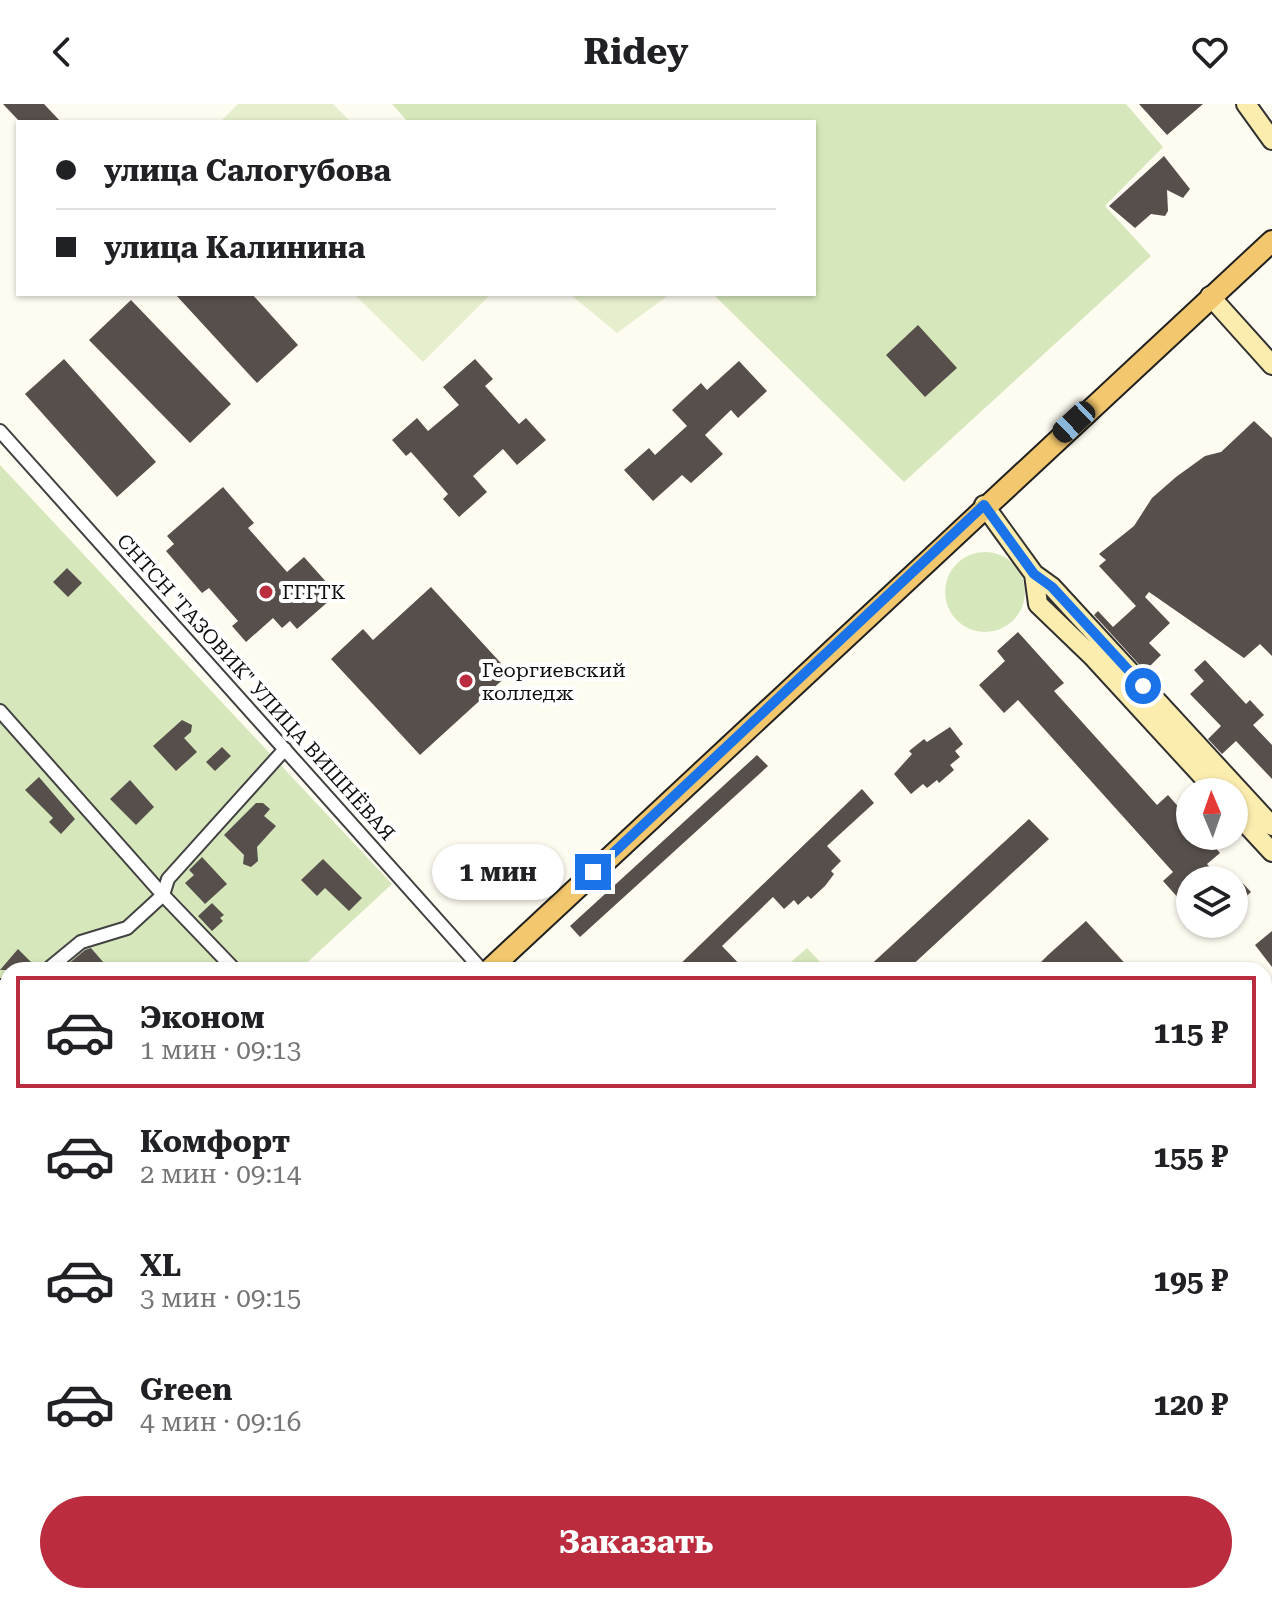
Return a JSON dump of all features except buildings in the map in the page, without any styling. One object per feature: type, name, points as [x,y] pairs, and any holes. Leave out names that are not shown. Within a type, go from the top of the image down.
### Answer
[{"type":"main road","points":[[498,962],[984,505],[1272,241]]},
{"type":"street","points":[[1246,104],[1272,140]]},
{"type":"street","points":[[1210,296],[1272,365]]},
{"type":"street","name":"СНТСН \"ГАЗОВИК\" УЛИЦА ВИШНЁВАЯ","points":[[0,431],[475,962]]},
{"type":"street","points":[[984,505],[1034,574],[1052,587],[1272,826]]},
{"type":"street","points":[[1034,574],[1038,604],[1092,656],[1204,778]]},
{"type":"street","points":[[0,711],[163,895],[227,962]]},
{"type":"street","points":[[57,962],[81,942],[127,928],[163,895],[168,879],[285,749]]},
{"type":"street","points":[[1248,826],[1272,852]]},
{"type":"green space","points":[[238,104],[333,104],[349,120],[222,120]]},
{"type":"green space","points":[[392,104],[1126,104],[1163,147],[1105,206],[1151,256],[904,482],[715,296],[816,296],[816,120],[406,120]]},
{"type":"green space","points":[[356,296],[489,296],[423,362]]},
{"type":"green space","points":[[572,296],[667,296],[617,333]]},
{"type":"green space","points":[[0,465],[392,884],[308,962],[0,962]]},
{"type":"green space","points":[[985,552],[1000,555],[1013,564],[1022,577],[1025,592],[1022,607],[1013,620],[1000,629],[985,632],[970,629],[957,620],[948,607],[945,592],[948,577],[957,564],[970,555]]},
{"type":"green space","points":[[807,948],[820,962],[791,962]]},
{"type":"place","name":"ГГГТК","points":[[266,592]]},
{"type":"place","name":"Георгиевский колледж","points":[[466,681]]},
{"type":"route","points":[[593,872],[984,505],[1034,574],[1052,587],[1143,686]]}]
